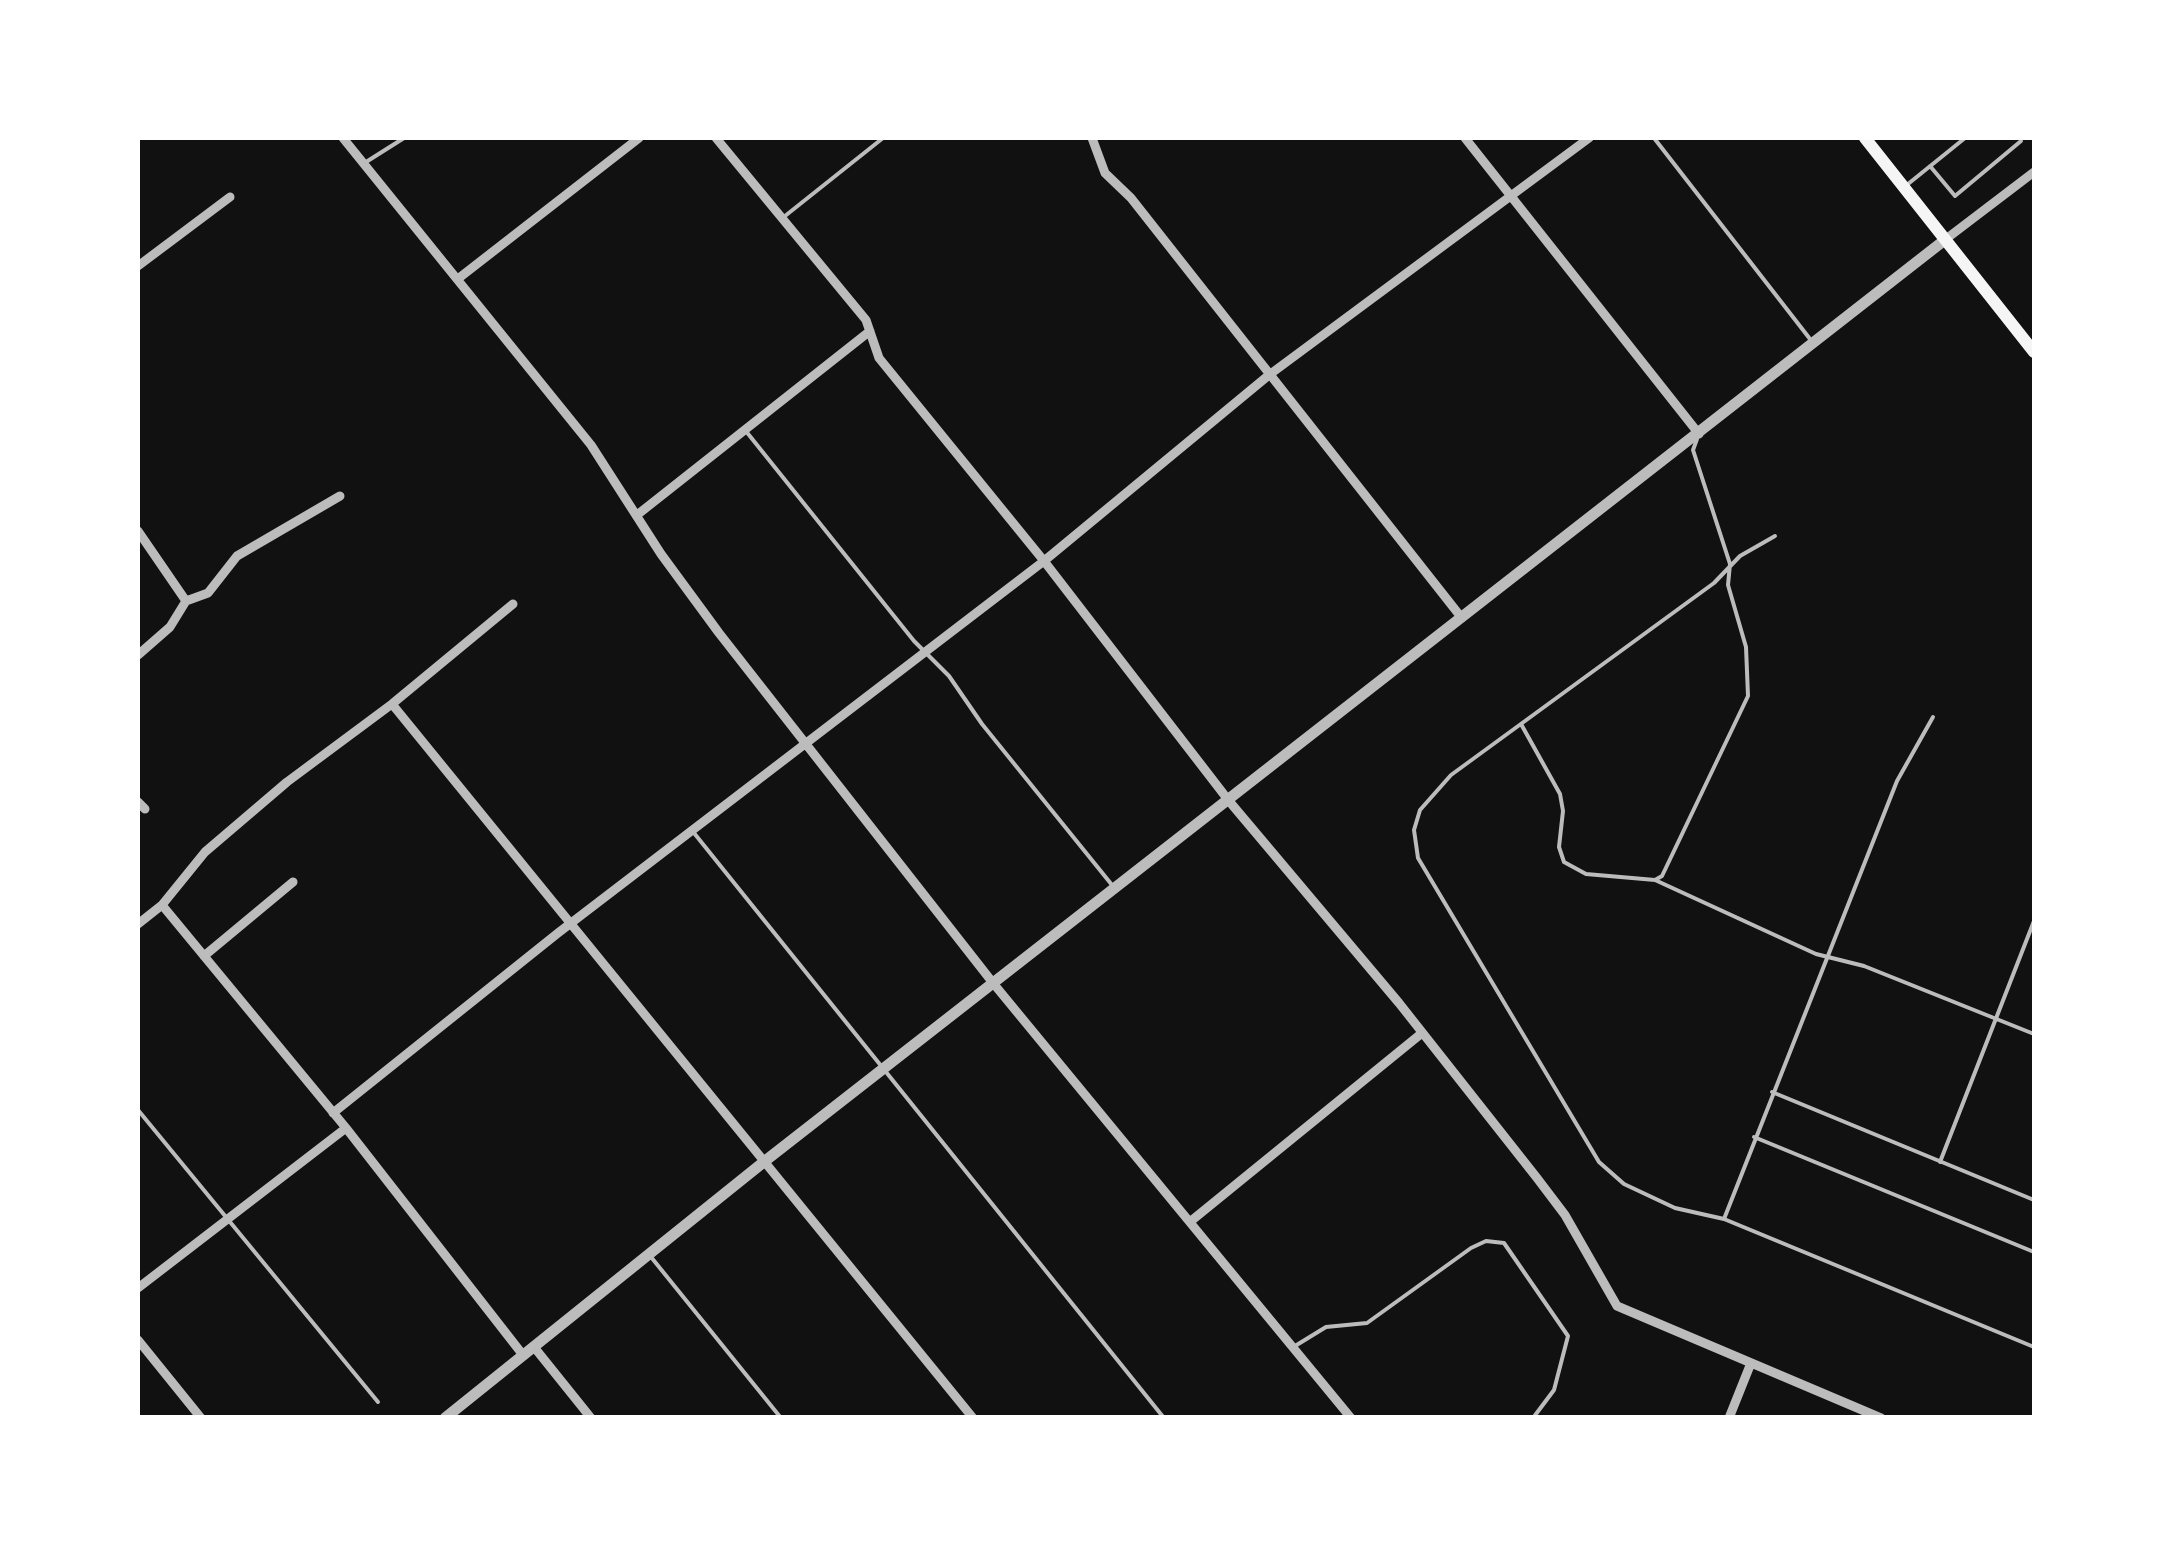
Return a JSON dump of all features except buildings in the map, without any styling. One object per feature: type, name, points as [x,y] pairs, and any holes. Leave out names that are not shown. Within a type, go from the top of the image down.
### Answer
[{"type":"main road","points":[[1865,138],[2034,352]]},
{"type":"street","points":[[344,138],[591,444],[719,632],[993,983],[1351,1418]]},
{"type":"street","points":[[459,278],[639,138]]},
{"type":"street","points":[[716,138],[852,302],[870,331],[880,358],[1044,561],[1229,801],[1422,1033],[1565,1215],[1617,1306],[1881,1418]]},
{"type":"street","points":[[1092,138],[1105,173],[1131,198],[1461,617]]},
{"type":"street","points":[[1465,138],[1699,434]]},
{"type":"street","points":[[333,1113],[569,924],[694,833],[1044,561],[1269,376],[1588,138]]},
{"type":"street","points":[[445,1418],[765,1161],[1699,434],[1812,341],[2034,172]]},
{"type":"street","points":[[138,266],[230,197]]},
{"type":"street","points":[[638,515],[870,331]]},
{"type":"street","points":[[138,655],[170,627],[186,601],[208,593],[237,556],[255,542],[340,496]]},
{"type":"street","points":[[138,531],[186,601]]},
{"type":"street","points":[[138,924],[162,905],[205,852],[512,604]]},
{"type":"street","points":[[392,704],[972,1418]]},
{"type":"street","points":[[204,956],[293,882]]},
{"type":"street","points":[[162,905],[528,1351],[591,1418]]},
{"type":"street","points":[[1191,1221],[1422,1033]]},
{"type":"street","points":[[138,1288],[346,1128]]},
{"type":"street","points":[[138,1340],[200,1418]]},
{"type":"street","points":[[1729,1418],[1751,1363]]},
{"type":"lane","points":[[364,162],[404,138]]},
{"type":"lane","points":[[780,219],[883,138]]},
{"type":"lane","points":[[1654,138],[1812,341]]},
{"type":"lane","points":[[1905,187],[1965,138]]},
{"type":"lane","points":[[1930,166],[1954,196],[2020,141]]},
{"type":"lane","points":[[745,430],[1115,889]]},
{"type":"lane","points":[[1654,880],[1662,876],[1748,696],[1746,648],[1728,585],[1730,564],[1693,450],[1699,434]]},
{"type":"lane","points":[[1775,536],[1730,564],[1714,583],[1428,795],[1414,830],[1418,858],[1599,1162],[1648,1198],[1707,1218],[1724,1219],[2034,1347]]},
{"type":"lane","points":[[1724,1219],[1897,781],[1933,716]]},
{"type":"lane","points":[[1521,724],[1560,794],[1563,811],[1559,847],[1564,862],[1586,874],[1654,880],[1816,954],[1829,955],[2034,1034]]},
{"type":"lane","points":[[694,833],[1164,1418]]},
{"type":"lane","points":[[1940,1162],[2034,921]]},
{"type":"lane","points":[[1772,1092],[2034,1200]]},
{"type":"lane","points":[[138,1110],[378,1402]]},
{"type":"lane","points":[[1754,1138],[2034,1252]]},
{"type":"lane","points":[[1294,1347],[1326,1327],[1367,1324],[1471,1248],[1486,1241],[1504,1243],[1568,1336],[1554,1390],[1533,1418]]},
{"type":"lane","points":[[648,1254],[781,1418]]}]
